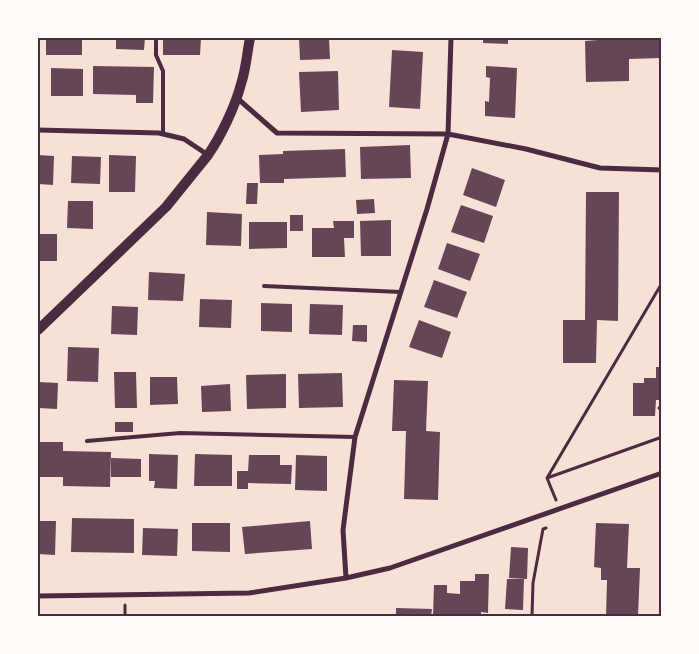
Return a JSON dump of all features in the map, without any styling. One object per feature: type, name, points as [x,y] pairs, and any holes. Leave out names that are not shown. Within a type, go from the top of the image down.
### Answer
[{"type":"main road","points":[[38,330],[166,207],[208,155],[237,98],[242,83],[250,38]]},
{"type":"street","points":[[346,578],[343,530],[355,437],[448,134],[451,38]]},
{"type":"street","points":[[237,98],[277,133],[448,134],[526,149],[600,168],[662,170]]},
{"type":"street","points":[[38,130],[163,134],[184,139],[208,155]]},
{"type":"street","points":[[38,596],[249,593],[346,578],[390,568],[662,473]]},
{"type":"lane","points":[[156,38],[156,55],[163,71],[163,134]]},
{"type":"lane","points":[[264,286],[400,292]]},
{"type":"lane","points":[[87,440],[180,433],[355,437]]},
{"type":"path","points":[[547,478],[662,283]]},
{"type":"path","points":[[547,478],[662,437]]},
{"type":"path","points":[[547,478],[559,509]]},
{"type":"path","points":[[532,616],[533,583],[543,529],[550,526]]},
{"type":"building","points":[[46,38],[82,38],[82,55],[46,55]]},
{"type":"building","points":[[116,38],[145,38],[144,50],[116,49]]},
{"type":"building","points":[[163,38],[201,38],[200,55],[163,55]]},
{"type":"building","points":[[299,38],[329,38],[330,59],[300,60]]},
{"type":"building","points":[[483,38],[508,38],[508,44],[483,43]]},
{"type":"building","points":[[598,38],[662,38],[662,58],[629,59],[629,81],[586,82],[585,41],[598,40]]},
{"type":"building","points":[[392,50],[423,52],[420,109],[389,107]]},
{"type":"building","points":[[93,66],[154,67],[153,103],[136,103],[136,95],[93,94]]},
{"type":"building","points":[[486,66],[517,68],[515,118],[485,116],[485,101],[489,102],[490,78],[486,77]]},
{"type":"building","points":[[51,68],[83,69],[83,96],[51,96]]},
{"type":"building","points":[[338,71],[339,110],[301,112],[299,72]]},
{"type":"building","points":[[410,145],[411,178],[361,179],[360,147]]},
{"type":"building","points":[[345,149],[346,177],[284,179],[284,183],[260,183],[259,155],[283,154],[283,151]]},
{"type":"building","points":[[38,155],[54,156],[53,185],[38,184]]},
{"type":"building","points":[[109,155],[136,156],[135,192],[109,192]]},
{"type":"building","points":[[72,156],[101,157],[100,184],[71,183]]},
{"type":"building","points":[[472,168],[505,180],[496,207],[463,195]]},
{"type":"building","points":[[247,183],[258,183],[257,204],[246,204]]},
{"type":"building","points":[[586,192],[619,192],[618,321],[597,320],[596,363],[563,363],[563,320],[585,320]]},
{"type":"building","points":[[374,199],[375,213],[357,214],[356,200]]},
{"type":"building","points":[[68,201],[93,201],[93,229],[67,228]]},
{"type":"building","points":[[461,205],[493,216],[484,243],[451,232]]},
{"type":"building","points":[[207,212],[242,214],[241,246],[206,245]]},
{"type":"building","points":[[290,215],[303,215],[303,231],[290,231]]},
{"type":"building","points":[[391,220],[391,256],[361,256],[360,221]]},
{"type":"building","points":[[333,221],[354,221],[354,238],[344,238],[345,257],[312,257],[312,228],[334,228]]},
{"type":"building","points":[[249,222],[287,222],[287,248],[249,249]]},
{"type":"building","points":[[38,234],[57,234],[57,261],[38,261]]},
{"type":"building","points":[[447,243],[480,254],[470,281],[438,269]]},
{"type":"building","points":[[149,272],[185,274],[183,301],[148,300]]},
{"type":"building","points":[[434,280],[467,292],[457,318],[424,307]]},
{"type":"building","points":[[200,299],[232,300],[231,328],[199,327]]},
{"type":"building","points":[[261,303],[292,304],[292,332],[261,331]]},
{"type":"building","points":[[310,304],[343,305],[342,335],[309,334]]},
{"type":"building","points":[[112,306],[138,307],[137,335],[111,334]]},
{"type":"building","points":[[419,320],[451,332],[442,358],[409,347]]},
{"type":"building","points":[[353,325],[367,325],[367,342],[352,341]]},
{"type":"building","points":[[68,347],[99,348],[98,382],[67,381]]},
{"type":"building","points":[[656,367],[662,367],[662,400],[656,400],[655,416],[633,416],[633,383],[644,383],[644,378],[656,378]]},
{"type":"building","points":[[114,372],[136,372],[137,408],[115,408]]},
{"type":"building","points":[[342,373],[343,407],[299,408],[298,374]]},
{"type":"building","points":[[286,374],[286,408],[247,409],[246,375]]},
{"type":"building","points":[[150,377],[177,377],[178,404],[150,405]]},
{"type":"building","points":[[394,380],[428,381],[426,431],[440,432],[438,500],[404,499],[406,431],[392,431]]},
{"type":"building","points":[[38,382],[58,383],[57,409],[38,408]]},
{"type":"building","points":[[230,384],[231,411],[202,412],[201,386]]},
{"type":"building","points":[[115,422],[133,422],[133,432],[115,432]]},
{"type":"building","points":[[38,442],[63,442],[63,451],[111,452],[110,487],[63,486],[63,477],[38,477]]},
{"type":"building","points":[[149,454],[178,455],[177,489],[154,488],[155,481],[149,481]]},
{"type":"building","points":[[195,454],[232,455],[232,486],[194,486]]},
{"type":"building","points":[[249,455],[280,455],[280,465],[292,465],[291,484],[248,483],[248,489],[237,489],[237,471],[248,471]]},
{"type":"building","points":[[296,455],[327,456],[327,491],[295,490]]},
{"type":"building","points":[[111,458],[141,459],[141,477],[111,477]]},
{"type":"building","points":[[72,518],[134,519],[134,553],[71,552]]},
{"type":"building","points":[[38,521],[56,521],[55,555],[38,554]]},
{"type":"building","points":[[310,521],[312,549],[245,554],[242,527]]},
{"type":"building","points":[[192,523],[230,523],[230,552],[192,551]]},
{"type":"building","points":[[596,523],[629,524],[627,568],[640,568],[638,616],[606,616],[607,580],[601,580],[601,568],[594,567]]},
{"type":"building","points":[[143,528],[178,529],[177,556],[142,555]]},
{"type":"building","points":[[511,547],[528,548],[527,579],[509,578]]},
{"type":"building","points":[[475,574],[489,574],[488,613],[481,612],[481,616],[433,616],[434,585],[447,585],[447,593],[460,594],[460,581],[475,581]]},
{"type":"building","points":[[507,579],[524,579],[523,610],[505,609]]},
{"type":"building","points":[[396,608],[432,609],[431,616],[396,616]]}]
